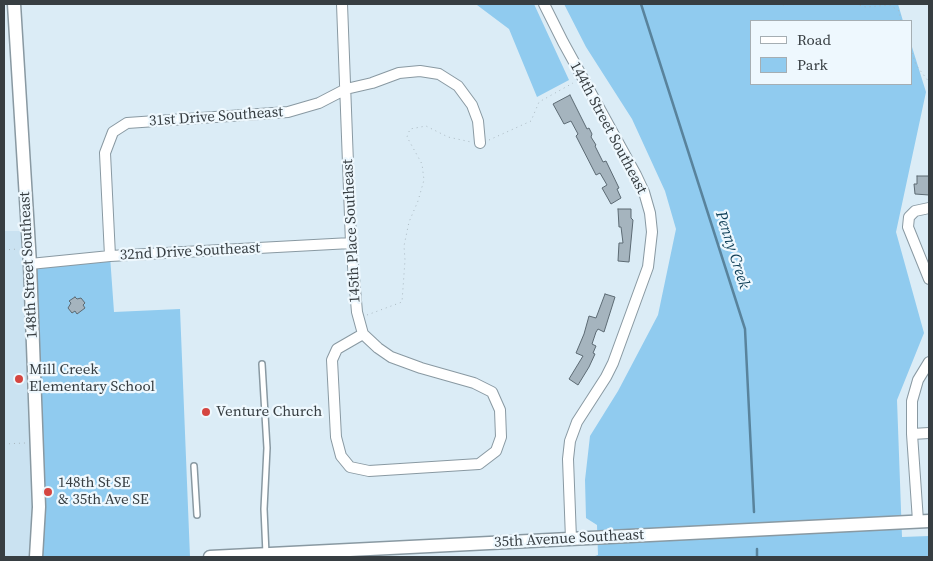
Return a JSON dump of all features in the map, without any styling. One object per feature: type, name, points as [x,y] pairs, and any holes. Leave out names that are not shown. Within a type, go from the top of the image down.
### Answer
[{"type":"street","name":"148th Street Southeast","points":[[14,4],[29,257],[39,507],[36,557]]},
{"type":"street","name":"145th Place Southeast","points":[[342,4],[351,243],[357,312],[363,334]]},
{"type":"street","name":"144th Street Southeast","points":[[544,4],[562,42],[636,175],[644,192],[650,213],[652,232],[648,267],[613,363],[577,422],[570,441],[568,459],[571,539]]},
{"type":"street","name":"31st Drive Southeast","points":[[110,256],[105,153],[113,132],[127,123],[288,112],[319,103],[346,89],[372,83],[399,73],[420,71],[439,74],[458,86],[472,105],[478,121],[480,143]]},
{"type":"street","points":[[929,208],[915,211],[909,218],[908,227],[929,279]]},
{"type":"street","name":"32nd Drive Southeast","points":[[29,257],[110,256],[351,243]]},
{"type":"street","points":[[363,334],[391,357],[421,368],[474,382],[492,392],[500,410],[501,437],[496,451],[479,464],[369,471],[350,467],[341,456],[336,437],[332,360],[337,349],[363,334]]},
{"type":"street","points":[[924,521],[912,434],[912,401],[918,380],[929,362]]},
{"type":"street","points":[[912,434],[929,433]]},
{"type":"street","name":"35th Avenue Southeast","points":[[210,557],[266,554],[393,553],[571,539],[924,521]]},
{"type":"lane","points":[[262,364],[267,448],[264,509],[266,554]]},
{"type":"lane","points":[[194,466],[197,515]]},
{"type":"path","points":[[773,4],[786,6],[790,4]]},
{"type":"path","points":[[855,4],[866,7],[890,5],[898,11],[902,20]]},
{"type":"path","points":[[913,56],[916,65],[929,82]]},
{"type":"path","points":[[359,318],[402,302],[404,246],[409,222],[418,202],[424,180],[422,164],[407,137],[410,129],[426,126],[448,138],[462,142],[480,143],[496,138],[531,121],[539,102],[583,78]]},
{"type":"path","points":[[4,250],[19,249],[29,257]]},
{"type":"path","points":[[4,444],[36,442]]},
{"type":"shaded area","name":"Mill Creek Elementary School","points":[[4,231],[28,231],[36,557],[4,557]]},
{"type":"green space","points":[[471,4],[534,4],[569,80],[537,97],[509,29],[477,5]]},
{"type":"green space","points":[[564,4],[898,4],[903,20],[750,20],[750,85],[913,85],[913,50],[926,92],[896,232],[924,333],[897,400],[902,537],[929,536],[929,557],[592,557],[598,555],[597,525],[586,518],[585,480],[590,436],[618,391],[658,315],[676,229],[665,191],[632,119],[586,47]]},
{"type":"green space","points":[[110,256],[114,312],[180,309],[190,557],[36,557],[30,264]]},
{"type":"building","points":[[570,95],[587,129],[589,128],[592,134],[591,137],[603,162],[606,161],[619,188],[617,189],[621,198],[611,204],[602,188],[607,185],[600,173],[596,175],[576,136],[578,134],[571,121],[564,124],[553,104]]},
{"type":"building","points":[[917,176],[929,176],[929,195],[915,194],[914,184],[917,184]]},
{"type":"building","points":[[618,209],[631,209],[631,218],[633,220],[629,262],[618,261],[619,243],[623,243],[621,227],[619,227]]},
{"type":"building","points":[[605,294],[615,297],[604,332],[598,329],[596,332],[592,344],[596,346],[593,353],[595,354],[578,385],[569,379],[583,356],[576,353],[589,316],[596,318]]},
{"type":"building","points":[[75,297],[77,299],[81,298],[85,303],[83,305],[85,308],[77,314],[75,311],[72,313],[68,308],[71,303],[69,301]]},
{"type":"waterway","name":"Penny Creek","points":[[641,4],[745,329],[754,512]]},
{"type":"waterway","name":"Penny Creek","points":[[757,549],[757,557]]},
{"type":"place","name":"Mill Creek Elementary School","points":[[19,379]]},
{"type":"place","name":"Venture Church","points":[[206,412]]},
{"type":"place","name":"148th St SE & 35th Ave SE","points":[[48,492]]}]
